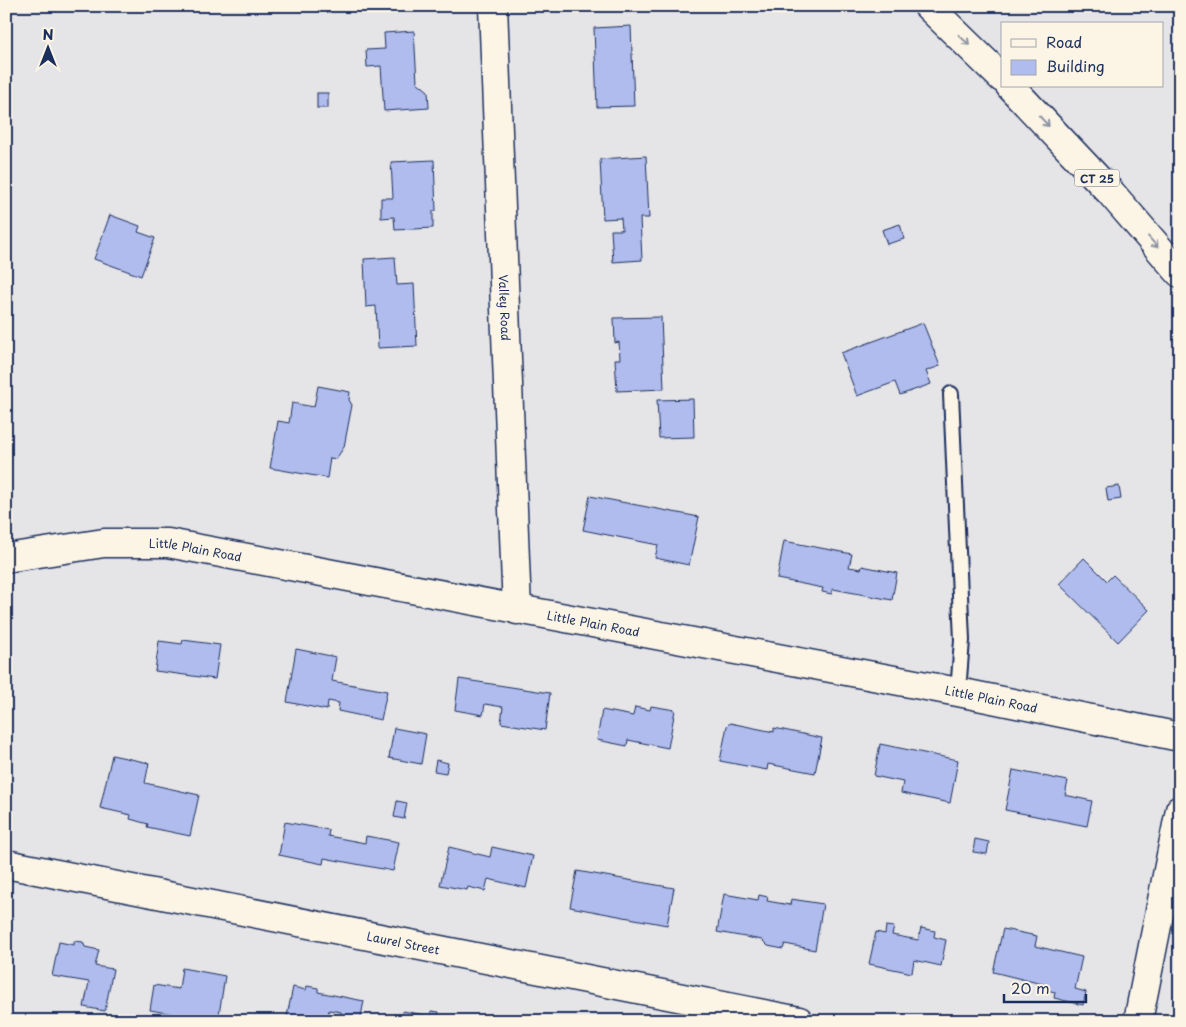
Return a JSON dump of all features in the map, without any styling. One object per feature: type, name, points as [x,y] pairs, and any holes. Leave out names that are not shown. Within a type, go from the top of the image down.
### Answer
[{"type":"main road","name":"Valley Road","points":[[493,6],[517,610]]},
{"type":"main road","points":[[928,6],[1001,77]]},
{"type":"main road","name":"CT 25","points":[[1012,88],[1111,193],[1180,273]]},
{"type":"main road","name":"Little Plain Road","points":[[6,558],[104,544],[168,544],[958,692],[1180,737]]},
{"type":"main road","points":[[1138,1021],[1180,810]]},
{"type":"main road","name":"Laurel Street","points":[[6,864],[800,1021]]},
{"type":"lane","points":[[950,394],[962,640],[958,692]]},
{"type":"building","points":[[377,6],[406,6],[406,8],[377,9]]},
{"type":"building","points":[[631,26],[634,106],[597,107],[594,28]]},
{"type":"building","points":[[414,31],[417,82],[428,91],[429,108],[384,111],[381,66],[367,67],[366,50],[385,49],[384,33]]},
{"type":"building","points":[[317,93],[328,93],[328,108],[317,108]]},
{"type":"building","points":[[646,156],[649,218],[640,218],[642,260],[613,262],[611,230],[622,230],[621,218],[603,219],[600,159]]},
{"type":"building","points":[[434,160],[436,211],[433,211],[433,228],[395,230],[394,217],[381,218],[381,198],[393,198],[391,162]]},
{"type":"building","points":[[110,215],[140,226],[138,232],[155,238],[141,276],[94,259]]},
{"type":"building","points":[[900,224],[904,239],[887,244],[882,230]]},
{"type":"building","points":[[395,257],[397,285],[414,284],[417,346],[378,348],[376,306],[366,307],[364,259]]},
{"type":"building","points":[[661,317],[664,389],[617,391],[615,359],[620,359],[619,342],[615,343],[614,318]]},
{"type":"building","points":[[923,323],[940,366],[926,371],[931,384],[900,395],[895,382],[857,396],[841,353]]},
{"type":"building","points":[[318,386],[350,392],[349,400],[352,405],[344,447],[336,459],[330,458],[327,478],[270,468],[278,421],[289,423],[292,403],[314,407]]},
{"type":"building","points":[[693,399],[694,437],[659,438],[657,400]]},
{"type":"building","points":[[1119,486],[1121,499],[1108,501],[1106,488]]},
{"type":"building","points":[[590,496],[699,517],[689,565],[655,558],[658,545],[583,530]]},
{"type":"building","points":[[784,541],[852,554],[849,567],[861,569],[862,566],[897,573],[892,600],[833,589],[832,594],[822,592],[823,588],[777,579]]},
{"type":"building","points":[[1084,558],[1107,581],[1113,575],[1149,610],[1118,642],[1059,584]]},
{"type":"building","points":[[183,640],[220,645],[215,679],[155,671],[159,641],[182,644]]},
{"type":"building","points":[[296,649],[336,657],[332,681],[387,691],[381,720],[338,711],[339,703],[328,701],[327,710],[287,702]]},
{"type":"building","points":[[459,679],[550,693],[545,730],[501,723],[503,707],[485,704],[483,715],[455,710]]},
{"type":"building","points":[[651,706],[675,710],[668,748],[628,740],[627,746],[597,740],[602,710],[633,716],[635,707],[650,710]]},
{"type":"building","points":[[730,723],[774,732],[774,728],[822,738],[815,773],[768,764],[767,770],[720,761],[727,726]]},
{"type":"building","points":[[394,728],[426,734],[421,764],[389,758]]},
{"type":"building","points":[[880,744],[958,760],[950,803],[901,793],[903,782],[874,776]]},
{"type":"building","points":[[112,755],[149,763],[145,783],[199,795],[190,836],[147,827],[148,824],[130,819],[131,815],[100,808]]},
{"type":"building","points":[[436,760],[448,763],[446,773],[434,771]]},
{"type":"building","points":[[1013,770],[1068,781],[1065,795],[1092,801],[1087,826],[1005,810]]},
{"type":"building","points":[[397,801],[407,803],[404,819],[394,817]]},
{"type":"building","points":[[285,822],[329,830],[328,836],[365,843],[366,836],[399,842],[393,871],[324,858],[323,864],[279,855]]},
{"type":"building","points":[[975,839],[989,842],[987,854],[973,852]]},
{"type":"building","points":[[449,847],[490,857],[492,847],[533,856],[526,888],[488,879],[485,891],[468,887],[467,890],[440,885]]},
{"type":"building","points":[[577,871],[674,888],[667,925],[570,907]]},
{"type":"building","points":[[724,894],[758,900],[759,895],[768,897],[767,901],[790,905],[791,899],[823,904],[815,950],[785,944],[783,949],[768,946],[762,940],[717,932]]},
{"type":"building","points":[[886,926],[894,927],[892,935],[918,940],[921,928],[935,931],[934,937],[946,940],[941,966],[914,960],[912,973],[869,964],[876,932],[885,934]]},
{"type":"building","points":[[1003,929],[1037,936],[1035,946],[1082,957],[1075,989],[1086,992],[1083,1005],[1054,998],[1055,992],[1047,990],[1046,985],[993,972]]},
{"type":"building","points":[[74,941],[83,942],[85,947],[99,950],[95,966],[113,969],[105,1011],[84,1007],[89,982],[52,976],[59,942],[74,945]]},
{"type":"building","points":[[182,968],[225,976],[218,1021],[198,1021],[192,1020],[190,1017],[150,1010],[154,985],[179,989]]},
{"type":"building","points":[[307,986],[318,988],[318,992],[364,1001],[360,1021],[340,1021],[341,1012],[329,1010],[327,1021],[286,1021],[293,987],[306,990]]},
{"type":"building","points":[[403,1011],[430,1016],[431,1011],[439,1012],[438,1018],[456,1021],[401,1021]]}]
